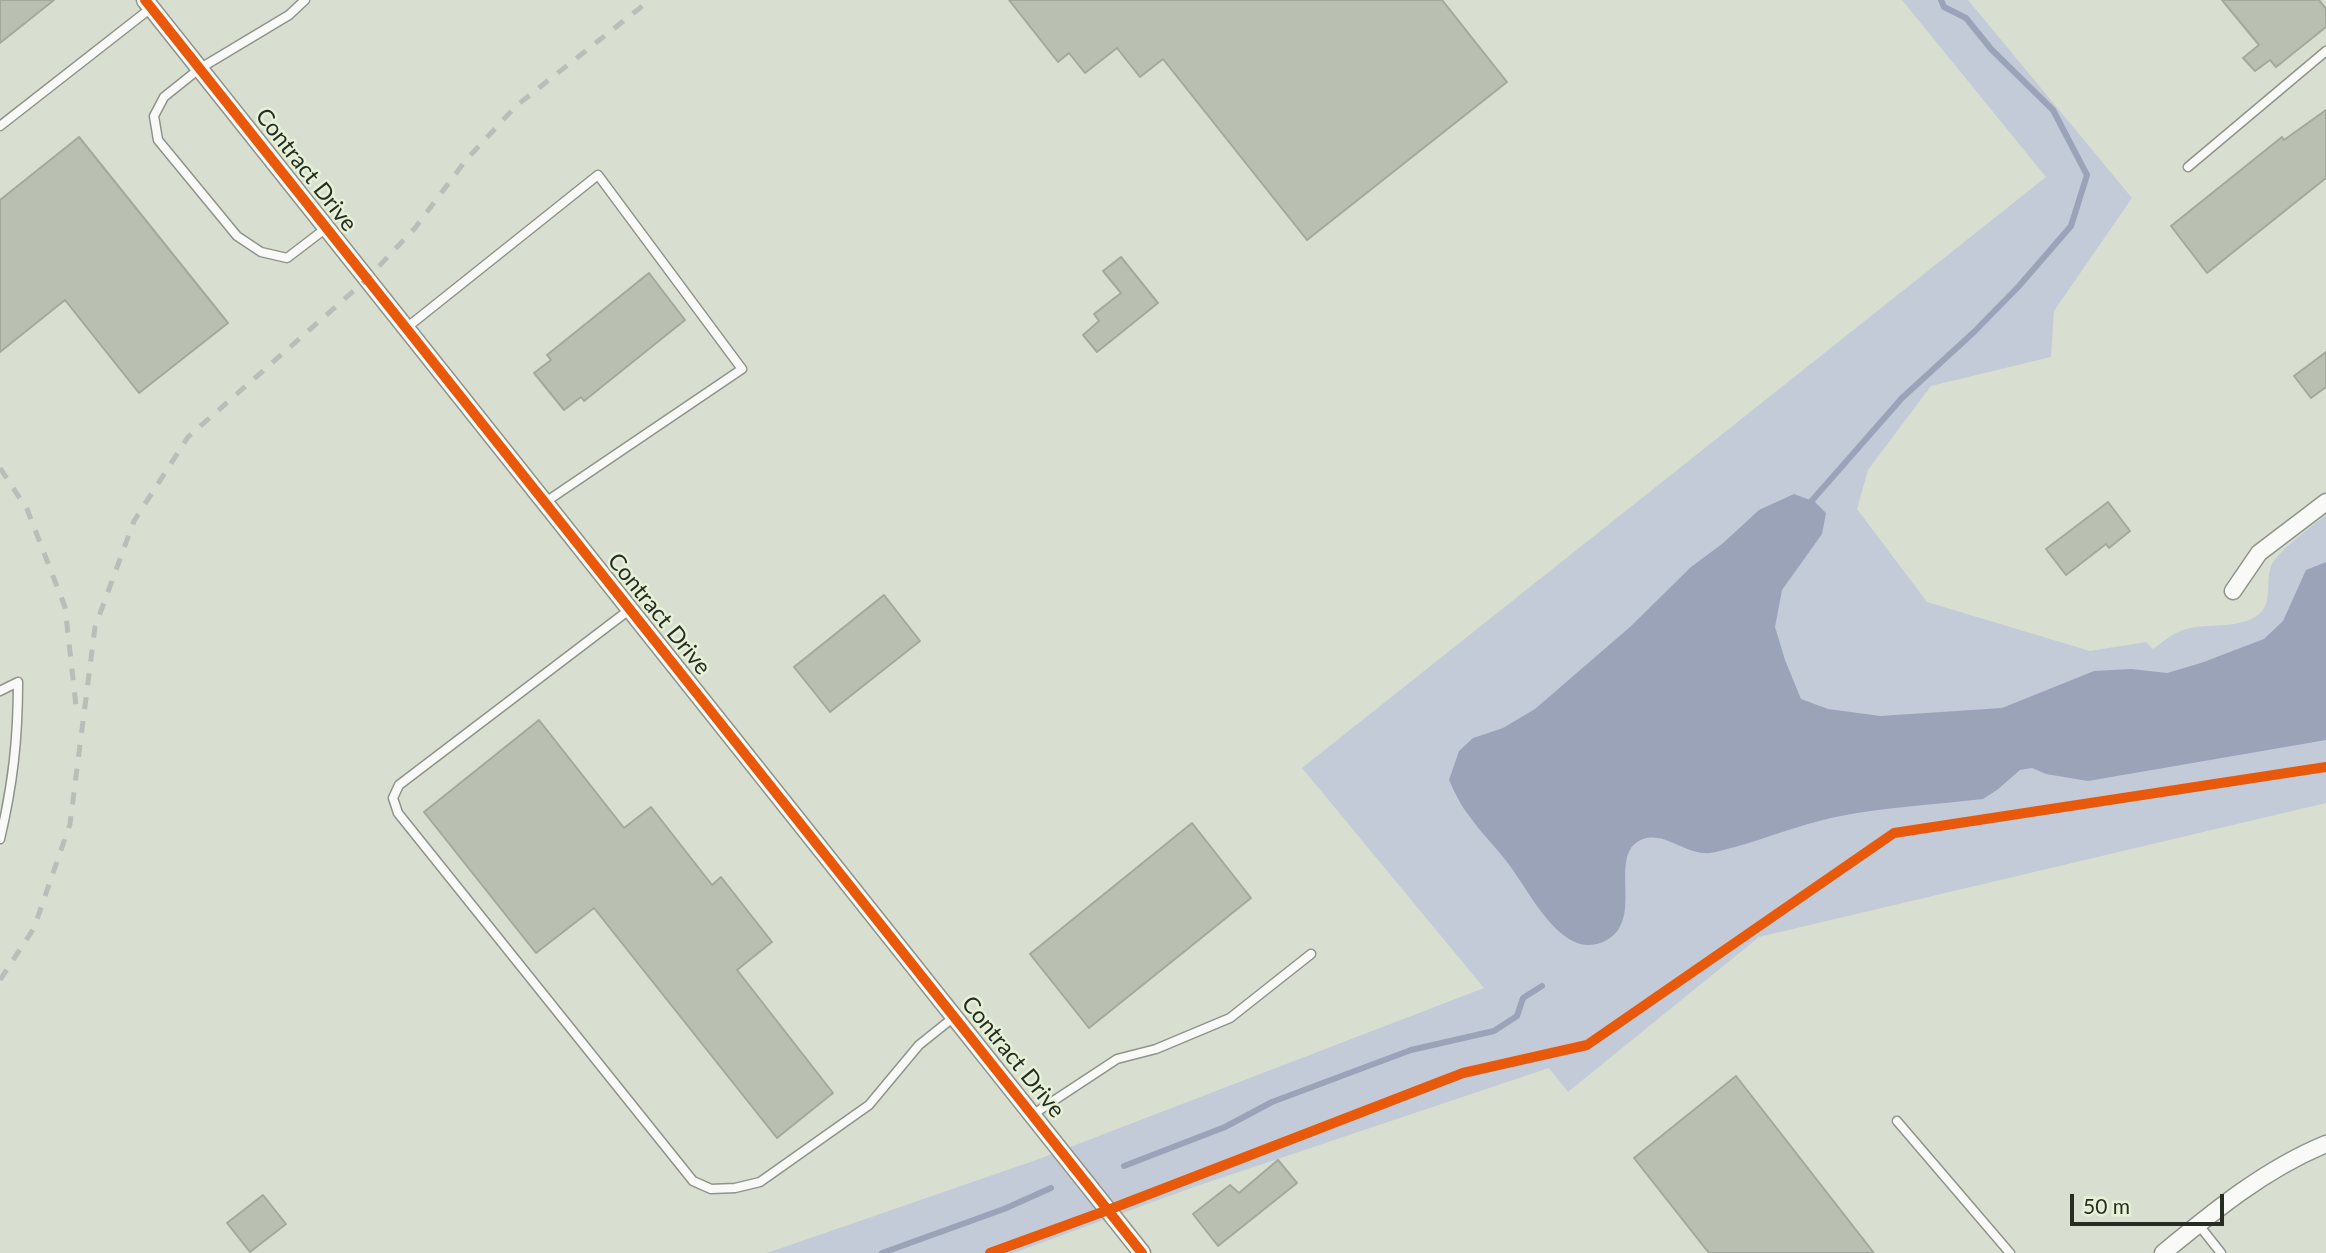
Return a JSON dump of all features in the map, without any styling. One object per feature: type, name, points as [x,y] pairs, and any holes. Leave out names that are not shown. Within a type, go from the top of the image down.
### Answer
[{"type":"street","name":"Contract Drive","points":[[148,4],[1142,1253]]},
{"type":"street","points":[[2234,591],[2259,553],[2326,502]]},
{"type":"street","points":[[2163,1253],[2224,1203],[2293,1158],[2326,1144]]},
{"type":"lane","points":[[305,0],[289,15],[199,69],[164,97],[155,116],[159,140],[237,236],[261,252],[288,258],[325,229]]},
{"type":"lane","points":[[0,126],[148,4]]},
{"type":"lane","points":[[2188,167],[2326,51]]},
{"type":"lane","points":[[405,328],[598,175],[742,369],[544,503]]},
{"type":"lane","points":[[629,610],[399,785],[393,798],[398,813],[406,824],[693,1181],[710,1189],[735,1188],[760,1182],[869,1105],[919,1045],[954,1017]]},
{"type":"lane","points":[[0,691],[18,682],[18,720],[12,788],[0,839]]},
{"type":"lane","points":[[1032,1115],[1117,1059],[1156,1049],[1230,1018],[1311,954]]},
{"type":"lane","points":[[1897,1121],[2010,1253]]},
{"type":"lane","points":[[2198,1224],[2221,1253]]},
{"type":"shaded area","points":[[1902,0],[1968,0],[2132,198],[2054,311],[2051,357],[1931,386],[1868,470],[1857,509],[1927,602],[2090,651],[2146,642],[2153,649],[2186,629],[2238,623],[2255,617],[2265,606],[2273,562],[2291,543],[2326,515],[2326,803],[1759,937],[1568,1092],[1549,1068],[1191,1188],[1014,1253],[767,1253],[1039,1159],[1484,988],[1302,768],[2046,177]]},
{"type":"water","points":[[1794,494],[1815,502],[1826,513],[1822,534],[1782,590],[1775,627],[1801,699],[1828,709],[1880,716],[2002,708],[2094,671],[2131,669],[2167,673],[2264,639],[2283,621],[2306,570],[2326,562],[2326,740],[2088,781],[2046,774],[2032,768],[2020,770],[1983,799],[1850,814],[1711,853],[1696,852],[1658,838],[1643,839],[1633,845],[1628,855],[1625,906],[1618,930],[1598,944],[1575,942],[1555,928],[1461,804],[1449,780],[1459,751],[1473,738],[1503,728],[1535,709],[1630,627],[1691,567],[1722,544],[1759,510]]},
{"type":"building","points":[[0,0],[54,0],[0,43]]},
{"type":"building","points":[[1009,0],[1442,0],[1507,82],[1307,240],[1163,59],[1140,77],[1117,48],[1085,73],[1069,53],[1058,62]]},
{"type":"building","points":[[2222,0],[2319,0],[2326,9],[2326,27],[2276,67],[2270,60],[2255,71],[2243,58],[2259,45]]},
{"type":"building","points":[[2326,110],[2326,178],[2207,273],[2171,226],[2282,137],[2284,140]]},
{"type":"building","points":[[79,137],[228,323],[139,393],[65,300],[0,352],[0,200]]},
{"type":"building","points":[[1121,257],[1158,303],[1097,352],[1083,335],[1099,321],[1094,314],[1121,293],[1103,271]]},
{"type":"building","points":[[649,273],[685,320],[584,401],[581,397],[564,410],[534,373],[551,360],[547,355]]},
{"type":"building","points":[[2326,352],[2326,387],[2311,398],[2294,376]]},
{"type":"building","points":[[2108,502],[2130,531],[2109,548],[2106,544],[2066,575],[2046,549]]},
{"type":"building","points":[[884,595],[920,641],[830,712],[794,667]]},
{"type":"building","points":[[539,720],[624,828],[651,807],[712,885],[721,877],[772,942],[737,970],[833,1093],[777,1138],[594,908],[536,953],[424,812]]},
{"type":"building","points":[[1192,823],[1251,898],[1089,1028],[1030,954]]},
{"type":"building","points":[[1736,1076],[1874,1253],[1709,1253],[1634,1158]]},
{"type":"building","points":[[1278,1160],[1297,1183],[1218,1246],[1193,1214],[1230,1185],[1239,1193]]},
{"type":"building","points":[[263,1195],[286,1224],[250,1252],[227,1223]]},
{"type":"waterway","points":[[1808,505],[1902,398],[1974,332],[2019,286],[2071,226],[2087,175],[2053,110],[1991,49],[1966,18],[1944,7],[1941,0]]},
{"type":"waterway","points":[[1124,1166],[1225,1127],[1272,1102],[1411,1050],[1494,1031],[1517,1016],[1523,998],[1542,986]]},
{"type":"waterway","points":[[882,1253],[1004,1209],[1051,1188]]},
{"type":"railway","points":[[0,980],[34,928],[70,824],[95,627],[134,521],[188,437],[366,280],[415,228],[466,160],[516,106],[650,0]]},
{"type":"railway","points":[[0,468],[27,509],[65,607],[77,715]]},
{"type":"cycle path","points":[[145,0],[1142,1253]]},
{"type":"cycle path","points":[[990,1253],[1463,1073],[1587,1045],[1894,833],[2326,767]]}]
